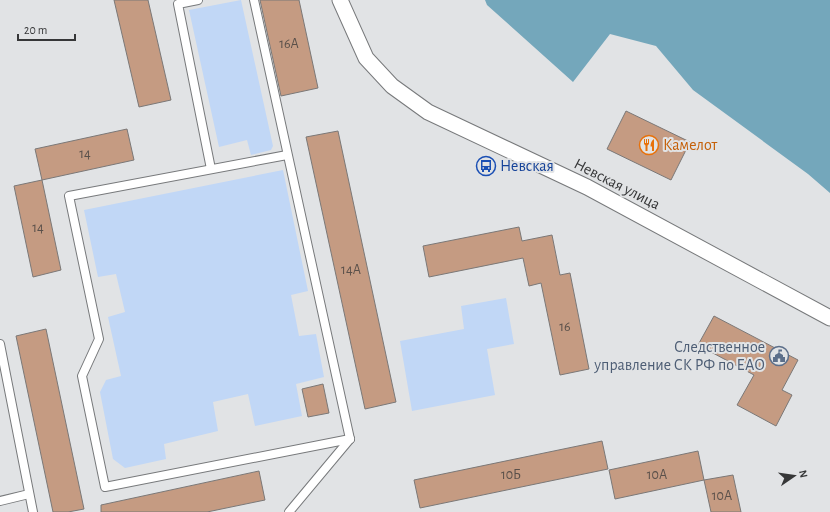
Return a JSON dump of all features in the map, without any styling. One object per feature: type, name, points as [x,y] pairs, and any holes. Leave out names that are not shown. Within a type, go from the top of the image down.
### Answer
[{"type":"street","name":"Невская улица","points":[[340,0],[366,58],[392,86],[428,112],[587,187],[830,318]]},
{"type":"lane","points":[[198,0],[178,4],[211,169]]},
{"type":"lane","points":[[254,0],[350,439]]},
{"type":"lane","points":[[287,155],[69,196],[99,339],[82,376],[105,487],[350,439]]},
{"type":"lane","points":[[0,344],[33,512]]},
{"type":"lane","points":[[289,512],[350,439]]},
{"type":"lane","points":[[0,501],[29,494]]},
{"type":"shaded area","points":[[241,0],[273,146],[271,150],[251,155],[247,140],[219,147],[189,10]]},
{"type":"shaded area","points":[[485,0],[830,0],[830,193],[808,174],[693,90],[656,46],[610,34],[573,82],[487,5]]},
{"type":"shaded area","points":[[283,170],[308,291],[291,295],[299,336],[316,334],[324,377],[296,384],[302,416],[255,426],[248,394],[213,402],[218,431],[164,444],[166,459],[125,468],[113,459],[100,392],[106,380],[121,376],[108,317],[125,312],[116,274],[98,277],[84,210]]},
{"type":"shaded area","points":[[506,298],[514,344],[487,349],[495,395],[412,411],[400,341],[464,329],[461,306]]},
{"type":"building","points":[[114,0],[148,0],[171,100],[139,107]]},
{"type":"building","points":[[260,0],[299,0],[318,88],[281,96]]},
{"type":"building","name":"Камелот","points":[[626,111],[690,142],[671,180],[607,149]]},
{"type":"building","points":[[127,129],[134,160],[42,180],[35,149]]},
{"type":"building","points":[[338,131],[396,402],[365,409],[306,137]]},
{"type":"building","points":[[42,180],[61,270],[33,277],[14,186]]},
{"type":"building","points":[[519,227],[522,241],[552,235],[560,275],[570,273],[589,369],[560,375],[541,283],[529,286],[523,258],[429,277],[423,246]]},
{"type":"building","points":[[714,316],[798,360],[782,390],[792,395],[776,426],[737,405],[754,375],[698,345]]},
{"type":"building","points":[[46,329],[84,509],[68,512],[53,512],[16,336]]},
{"type":"building","points":[[323,384],[329,413],[308,417],[302,389]]},
{"type":"building","points":[[602,441],[608,469],[420,508],[414,480]]},
{"type":"building","points":[[698,451],[704,480],[615,499],[609,470]]},
{"type":"building","points":[[259,471],[265,500],[207,512],[101,512],[101,505]]},
{"type":"building","points":[[733,475],[741,512],[711,512],[704,480]]},
{"type":"place","name":"Камелот","points":[[649,145]]},
{"type":"place","name":"Невская","points":[[486,166]]},
{"type":"place","name":"Следственное управление СК РФ по ЕАО","points":[[779,356]]}]
